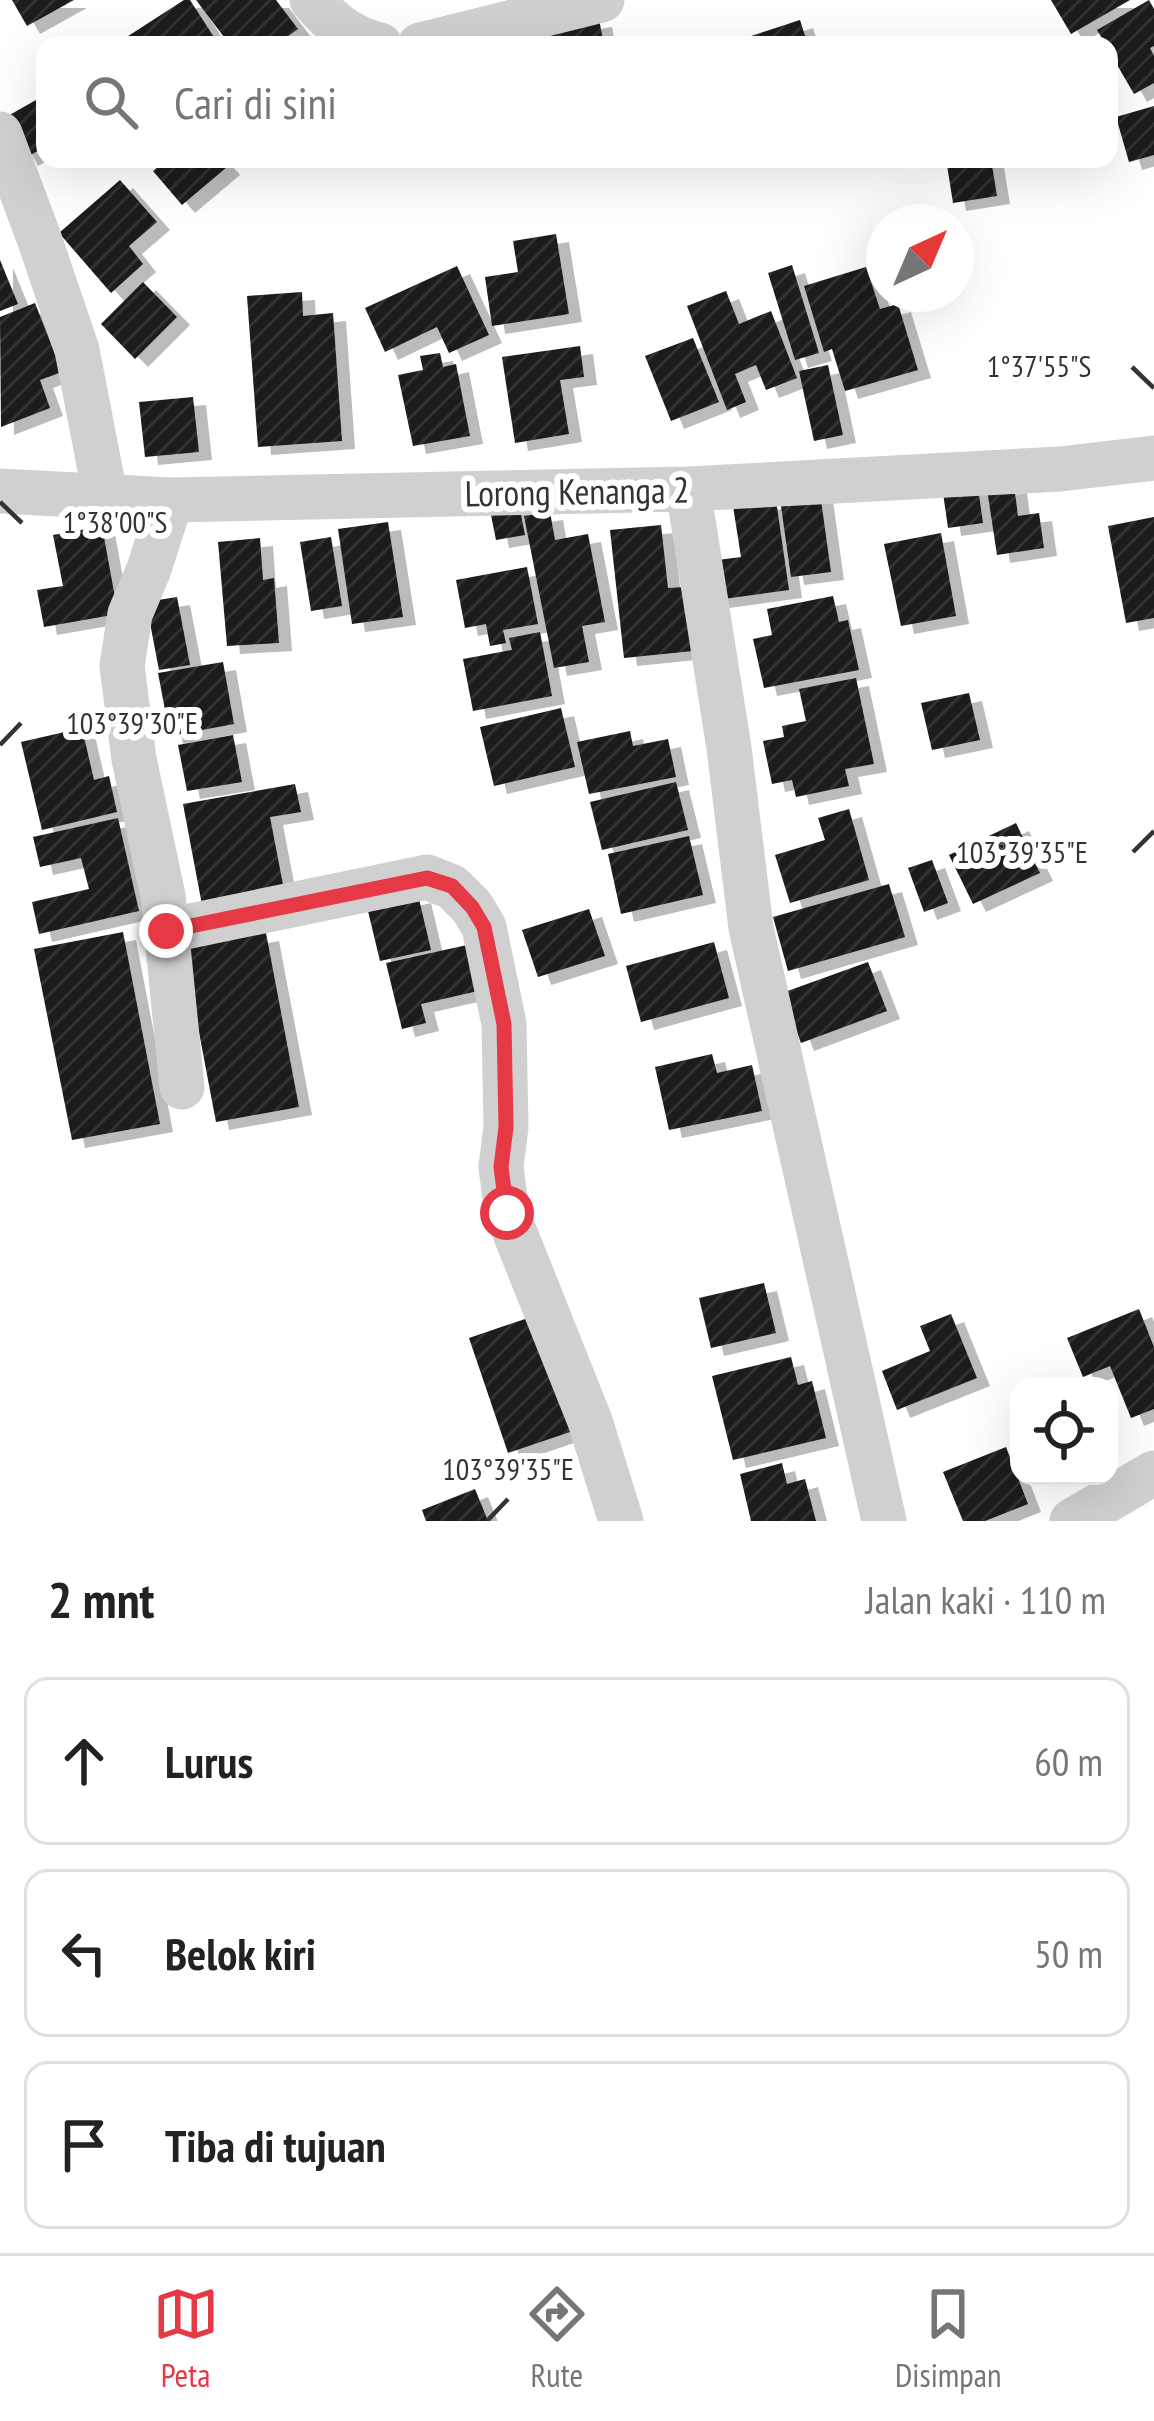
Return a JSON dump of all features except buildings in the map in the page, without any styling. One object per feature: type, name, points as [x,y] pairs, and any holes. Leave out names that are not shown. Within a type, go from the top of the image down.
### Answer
[{"type":"street","points":[[312,0],[332,24],[355,36]]},
{"type":"street","points":[[456,36],[602,0]]},
{"type":"street","points":[[0,134],[76,350],[105,495]]},
{"type":"street","name":"Lorong Kenanga 2","points":[[0,491],[171,500],[688,489],[1060,469],[1154,458]]},
{"type":"street","points":[[688,489],[729,748],[751,928],[884,1521]]},
{"type":"street","points":[[171,500],[130,614],[122,666],[134,759],[163,896],[182,1087]]},
{"type":"street","points":[[166,931],[427,878],[452,886],[472,907],[484,927],[504,1024],[506,1127],[501,1167],[507,1213],[590,1421],[621,1521]]},
{"type":"street","points":[[1083,1518],[1154,1473]]},
{"type":"route","points":[[166,931],[427,878],[452,886],[484,927],[504,1024],[506,1127],[501,1167],[507,1213]]}]
